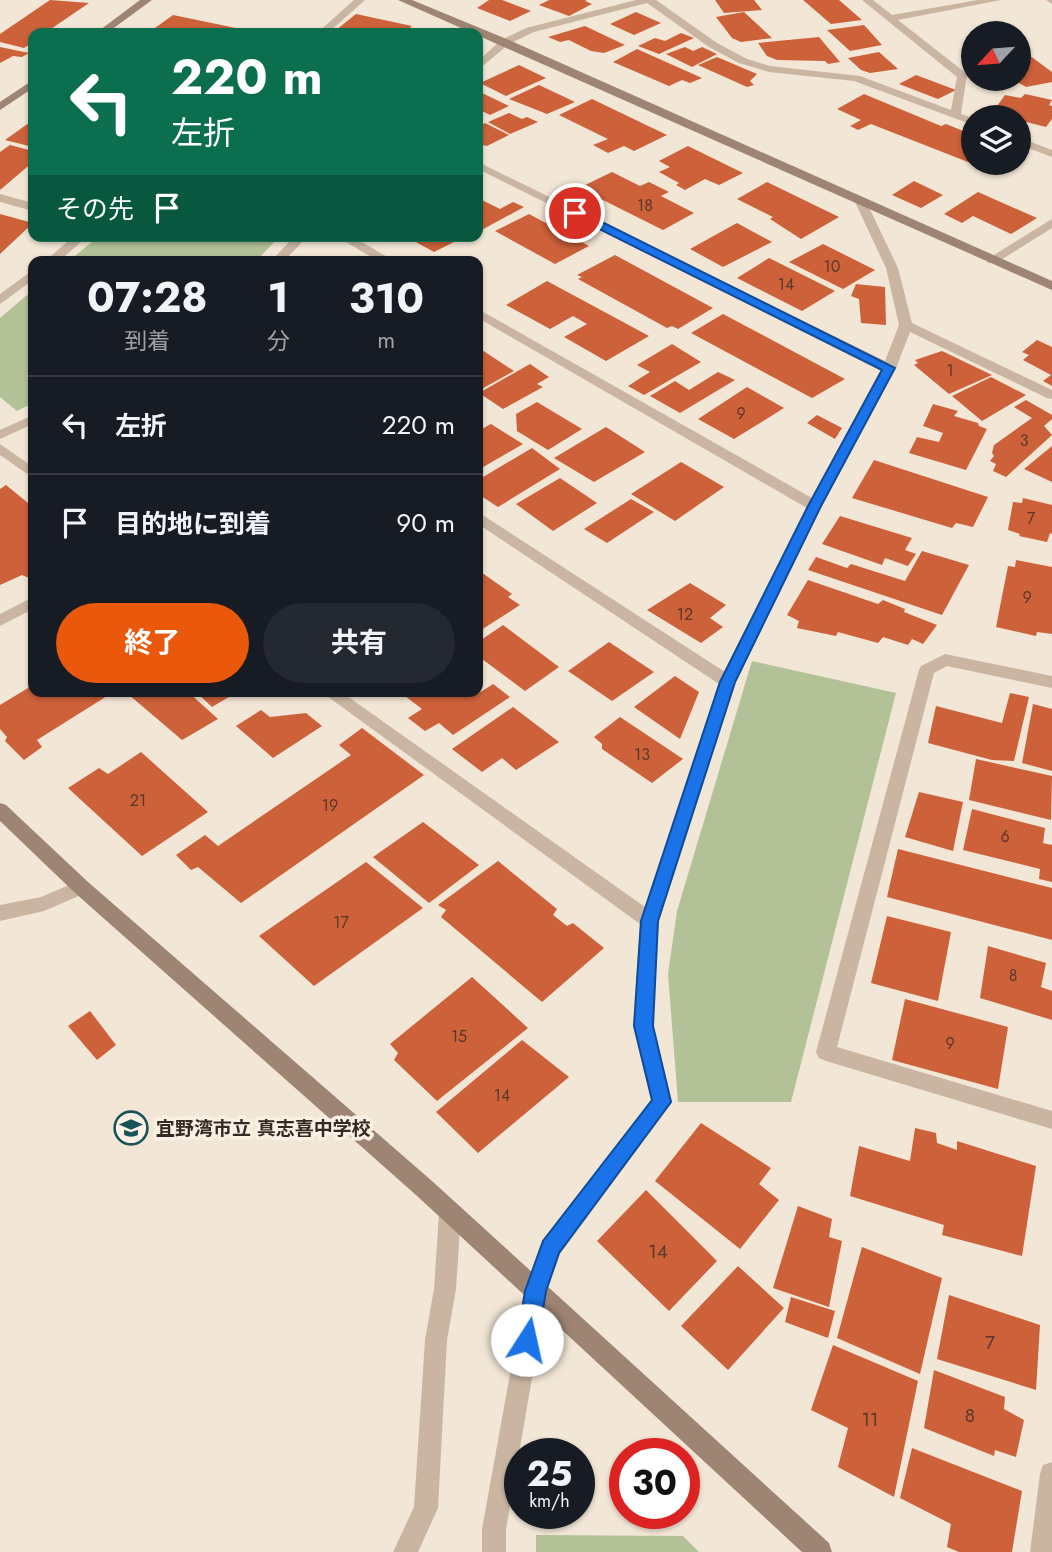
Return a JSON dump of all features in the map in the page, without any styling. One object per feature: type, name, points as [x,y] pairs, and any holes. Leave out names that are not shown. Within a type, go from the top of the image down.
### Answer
[{"type":"street","points":[[108,28],[147,0]]},
{"type":"street","points":[[328,28],[360,0]]},
{"type":"street","points":[[404,0],[471,28]]},
{"type":"street","points":[[483,62],[505,42],[530,30],[649,0],[713,45],[743,61],[769,69],[856,78],[961,117]]},
{"type":"street","points":[[867,0],[962,76],[956,115]]},
{"type":"street","points":[[890,18],[996,0]]},
{"type":"street","points":[[483,33],[1052,286]]},
{"type":"street","points":[[0,107],[28,87]]},
{"type":"street","points":[[1031,145],[1052,154]]},
{"type":"street","points":[[483,167],[889,368]]},
{"type":"street","points":[[0,198],[28,206]]},
{"type":"street","points":[[494,1552],[494,1529],[536,1291],[551,1248],[662,1102],[643,1026],[650,921],[728,682],[815,506],[889,368],[905,325],[892,268],[861,202]]},
{"type":"street","points":[[992,260],[1052,223]]},
{"type":"street","points":[[57,256],[75,242]]},
{"type":"street","points":[[282,256],[296,242]]},
{"type":"street","points":[[353,242],[378,256]]},
{"type":"street","points":[[0,300],[28,278]]},
{"type":"street","points":[[483,316],[815,506]]},
{"type":"street","points":[[905,325],[1052,395]]},
{"type":"street","points":[[0,435],[28,421]]},
{"type":"street","points":[[0,448],[28,470]]},
{"type":"street","points":[[483,520],[728,682]]},
{"type":"street","points":[[0,621],[28,605]]},
{"type":"street","points":[[1052,682],[945,660],[927,670],[826,1052],[1052,1120]]},
{"type":"street","points":[[336,697],[650,921]]},
{"type":"street","points":[[0,810],[81,887],[536,1291],[820,1552]]},
{"type":"street","points":[[0,913],[44,904],[81,887]]},
{"type":"street","points":[[405,1552],[426,1508],[436,1340],[445,1289],[450,1214]]},
{"type":"street","points":[[1042,1552],[1052,1474]]},
{"type":"green space","points":[[92,242],[274,242],[261,256],[75,256]]},
{"type":"green space","points":[[28,294],[28,406],[17,411],[0,397],[0,318]]},
{"type":"green space","points":[[752,661],[896,693],[791,1102],[678,1102],[668,974],[677,911]]},
{"type":"green space","points":[[536,1535],[683,1536],[699,1552],[536,1552]]},
{"type":"building","points":[[50,0],[89,3],[52,28],[28,28],[28,45],[24,48],[0,42],[0,34]]},
{"type":"building","points":[[489,0],[502,0],[531,11],[510,21],[477,8]]},
{"type":"building","points":[[549,0],[587,0],[585,1],[592,4],[569,16],[539,5]]},
{"type":"building","points":[[715,0],[754,0],[762,10],[724,13]]},
{"type":"building","points":[[803,0],[839,0],[862,20],[831,24]]},
{"type":"building","points":[[636,12],[661,23],[634,35],[610,24]]},
{"type":"building","points":[[744,12],[772,38],[741,42],[732,38],[716,17]]},
{"type":"building","points":[[356,14],[412,26],[410,28],[338,28]]},
{"type":"building","points":[[173,15],[236,28],[155,28]]},
{"type":"building","points":[[864,25],[882,45],[850,51],[827,30]]},
{"type":"building","points":[[585,26],[625,45],[604,53],[591,51],[569,40],[560,42],[548,37]]},
{"type":"building","points":[[681,33],[694,38],[659,54],[638,46],[655,38],[665,41]]},
{"type":"building","points":[[819,37],[840,62],[828,64],[825,61],[777,60],[767,56],[758,43]]},
{"type":"building","points":[[0,47],[28,53],[22,57],[13,56],[0,63]]},
{"type":"building","points":[[685,47],[693,51],[702,47],[717,54],[692,67],[666,54]]},
{"type":"building","points":[[637,49],[702,78],[690,83],[682,80],[669,86],[613,62]]},
{"type":"building","points":[[879,52],[898,69],[870,73],[861,70],[848,58]]},
{"type":"building","points":[[717,57],[757,74],[750,81],[754,85],[747,87],[698,65]]},
{"type":"building","points":[[1031,57],[1052,72],[1052,82],[1031,86]]},
{"type":"building","points":[[519,65],[546,78],[506,96],[483,84],[483,82]]},
{"type":"building","points":[[916,75],[956,90],[938,99],[899,84]]},
{"type":"building","points":[[539,85],[575,102],[547,114],[509,99]]},
{"type":"building","points":[[483,93],[509,106],[490,115],[483,112]]},
{"type":"building","points":[[864,94],[941,126],[946,124],[961,130],[961,159],[871,124],[858,130],[850,126],[861,120],[837,109]]},
{"type":"building","points":[[1025,94],[1052,100],[1049,105],[1052,106],[1052,119],[1046,127],[1031,123],[1031,105],[998,105],[1005,95],[1021,98]]},
{"type":"building","points":[[592,99],[667,135],[634,151],[624,146],[608,153],[593,145],[608,139],[559,115]]},
{"type":"building","points":[[509,113],[538,122],[510,134],[488,122]]},
{"type":"building","points":[[28,124],[28,146],[5,140]]},
{"type":"building","points":[[483,124],[509,135],[487,146],[483,145]]},
{"type":"building","points":[[10,145],[28,150],[28,166],[0,190],[0,152]]},
{"type":"building","points":[[688,146],[743,173],[719,185],[705,179],[685,190],[676,185],[679,183],[659,172],[670,167],[659,161]]},
{"type":"building","points":[[612,172],[640,186],[649,182],[669,192],[661,196],[694,213],[663,230],[579,188]]},
{"type":"building","points":[[914,181],[943,195],[921,208],[892,195]]},
{"type":"building","points":[[767,182],[839,217],[801,239],[770,219],[773,217],[737,199]]},
{"type":"building","points":[[978,192],[1037,218],[1011,234],[973,216],[962,223],[944,214]]},
{"type":"building","points":[[483,200],[500,209],[513,202],[524,207],[483,229]]},
{"type":"building","points":[[0,214],[28,222],[28,228],[0,254]]},
{"type":"building","points":[[529,214],[589,246],[555,264],[495,231]]},
{"type":"building","points":[[737,223],[772,242],[723,267],[690,249]]},
{"type":"building","points":[[416,242],[454,242],[434,252]]},
{"type":"building","points":[[823,244],[875,270],[843,289],[789,262]]},
{"type":"building","points":[[615,255],[713,308],[678,329],[672,326],[667,328],[578,279],[582,277],[577,275]]},
{"type":"building","points":[[769,258],[835,291],[802,311],[737,278]]},
{"type":"building","points":[[547,281],[649,336],[606,361],[564,337],[587,324],[573,316],[550,329],[506,305]]},
{"type":"building","points":[[856,284],[885,287],[886,325],[861,323],[859,299],[851,296]]},
{"type":"building","points":[[723,314],[845,379],[812,398],[691,333]]},
{"type":"building","points":[[1037,340],[1052,347],[1052,386],[1043,381],[1051,375],[1023,360],[1029,355],[1022,352]]},
{"type":"building","points":[[672,344],[701,362],[644,395],[628,386],[650,372],[637,365]]},
{"type":"building","points":[[483,351],[514,371],[483,388]]},
{"type":"building","points":[[942,351],[992,375],[949,394],[914,365],[918,363],[915,360]]},
{"type":"building","points":[[530,364],[549,377],[537,384],[543,387],[503,409],[483,396],[483,391]]},
{"type":"building","points":[[718,372],[735,380],[680,413],[650,396],[675,381],[689,390]]},
{"type":"building","points":[[991,377],[1026,395],[982,421],[952,396]]},
{"type":"building","points":[[747,387],[784,408],[734,439],[698,419]]},
{"type":"building","points":[[1026,400],[1052,415],[1052,419],[1044,426],[1052,435],[1006,477],[993,471],[996,464],[990,461],[994,456],[994,445],[1032,418],[1014,407]]},
{"type":"building","points":[[537,402],[582,429],[548,450],[517,431],[516,414]]},
{"type":"building","points":[[933,404],[958,411],[954,416],[978,423],[987,429],[966,470],[909,453],[917,437],[939,442],[943,433],[923,426]]},
{"type":"building","points":[[817,415],[842,428],[835,439],[807,423]]},
{"type":"building","points":[[491,424],[523,444],[483,467],[483,428]]},
{"type":"building","points":[[606,427],[645,452],[594,482],[554,458]]},
{"type":"building","points":[[1052,446],[1052,482],[1024,469]]},
{"type":"building","points":[[532,448],[560,469],[498,507],[483,497],[483,477]]},
{"type":"building","points":[[874,460],[988,497],[973,527],[956,523],[952,528],[852,498]]},
{"type":"building","points":[[681,462],[724,487],[675,521],[631,494]]},
{"type":"building","points":[[560,478],[597,503],[553,531],[516,504]]},
{"type":"building","points":[[6,485],[28,503],[28,578],[22,575],[0,585],[0,489]]},
{"type":"building","points":[[1023,498],[1052,505],[1052,534],[1050,533],[1047,542],[1019,536],[1020,534],[1008,530],[1013,502],[1022,503]]},
{"type":"building","points":[[631,499],[654,512],[607,543],[584,529]]},
{"type":"building","points":[[840,516],[912,538],[905,550],[916,554],[908,566],[885,558],[882,565],[822,544]]},
{"type":"building","points":[[922,551],[969,565],[942,615],[808,570],[816,557],[847,568],[851,564],[905,581]]},
{"type":"building","points":[[1016,560],[1052,567],[1052,634],[1037,632],[1036,636],[996,627],[1008,566],[1015,567]]},
{"type":"building","points":[[483,574],[512,594],[508,597],[520,605],[483,629]]},
{"type":"building","points":[[808,580],[878,604],[883,600],[937,625],[923,644],[912,639],[908,645],[883,637],[878,643],[838,632],[836,636],[797,628],[799,621],[787,615]]},
{"type":"building","points":[[690,583],[726,605],[710,618],[723,627],[701,643],[647,610]]},
{"type":"building","points":[[503,625],[559,667],[525,691],[483,660],[483,639]]},
{"type":"building","points":[[609,642],[654,672],[612,701],[568,671]]},
{"type":"building","points":[[675,676],[699,692],[680,739],[634,707]]},
{"type":"building","points":[[493,684],[510,697],[453,735],[439,723],[425,731],[408,718],[422,709],[406,697],[483,697],[483,690]]},
{"type":"building","points":[[28,688],[28,697],[105,697],[37,740],[42,747],[24,760],[5,741],[7,737],[0,729],[0,705]]},
{"type":"building","points":[[1010,693],[1029,697],[1014,761],[992,760],[928,743],[936,706],[1002,723]]},
{"type":"building","points":[[132,697],[194,697],[218,719],[182,740]]},
{"type":"building","points":[[201,697],[229,697],[212,707]]},
{"type":"building","points":[[1033,704],[1052,709],[1052,771],[1022,763]]},
{"type":"building","points":[[513,707],[559,742],[516,770],[502,758],[482,772],[452,749]]},
{"type":"building","points":[[261,710],[270,717],[306,713],[322,726],[273,758],[236,726]]},
{"type":"building","points":[[620,717],[683,759],[652,783],[602,749],[602,744],[594,737]]},
{"type":"building","points":[[362,728],[424,775],[241,903],[198,867],[191,870],[176,855],[205,835],[218,846],[351,755],[339,745]]},
{"type":"building","points":[[141,752],[208,812],[142,856],[68,788],[99,768],[108,774]]},
{"type":"building","points":[[976,759],[1052,776],[1051,820],[969,800]]},
{"type":"building","points":[[919,792],[963,802],[953,851],[905,837]]},
{"type":"building","points":[[972,809],[1045,828],[1043,843],[1052,845],[1052,882],[1039,879],[1040,869],[963,850]]},
{"type":"building","points":[[423,822],[479,865],[429,903],[373,857]]},
{"type":"building","points":[[898,849],[1052,888],[1052,940],[887,897]]},
{"type":"building","points":[[498,861],[557,909],[553,915],[567,926],[573,923],[604,948],[542,1002],[441,917],[446,910],[438,905]]},
{"type":"building","points":[[366,862],[423,908],[314,986],[259,936]]},
{"type":"building","points":[[887,916],[951,932],[938,1001],[871,983]]},
{"type":"building","points":[[988,946],[1046,963],[1041,987],[1052,991],[1052,1020],[980,998]]},
{"type":"building","points":[[472,977],[528,1028],[437,1101],[394,1060],[398,1053],[390,1044]]},
{"type":"building","points":[[905,999],[1008,1027],[998,1089],[892,1060]]},
{"type":"building","points":[[90,1011],[116,1045],[97,1060],[68,1026]]},
{"type":"building","points":[[522,1040],[569,1077],[478,1153],[436,1112]]},
{"type":"building","points":[[701,1123],[771,1168],[759,1184],[779,1200],[740,1249],[655,1181]]},
{"type":"building","points":[[915,1128],[936,1133],[937,1143],[957,1150],[957,1141],[1036,1166],[1022,1256],[942,1235],[944,1225],[850,1196],[859,1146],[910,1161]]},
{"type":"building","points":[[646,1190],[717,1261],[669,1311],[597,1241]]},
{"type":"building","points":[[798,1206],[832,1219],[829,1237],[842,1241],[829,1307],[773,1288]]},
{"type":"building","points":[[862,1247],[942,1278],[920,1374],[837,1338]]},
{"type":"building","points":[[738,1266],[784,1308],[728,1370],[681,1326]]},
{"type":"building","points":[[949,1295],[1040,1325],[1036,1390],[937,1359]]},
{"type":"building","points":[[791,1297],[835,1311],[828,1338],[785,1322]]},
{"type":"building","points":[[833,1345],[918,1381],[894,1497],[838,1467],[848,1428],[811,1410]]},
{"type":"building","points":[[934,1370],[1005,1397],[1004,1409],[1024,1420],[1016,1457],[995,1450],[994,1456],[924,1428]]},
{"type":"building","points":[[912,1448],[1022,1491],[1012,1552],[959,1552],[947,1547],[951,1524],[900,1498]]},
{"type":"place","name":"宜野湾市立 真志喜中学校","points":[[131,1128]]},
{"type":"route","points":[[527,1340],[536,1291],[551,1248],[662,1102],[643,1026],[650,921],[728,682],[815,506],[889,368],[575,213]]}]
